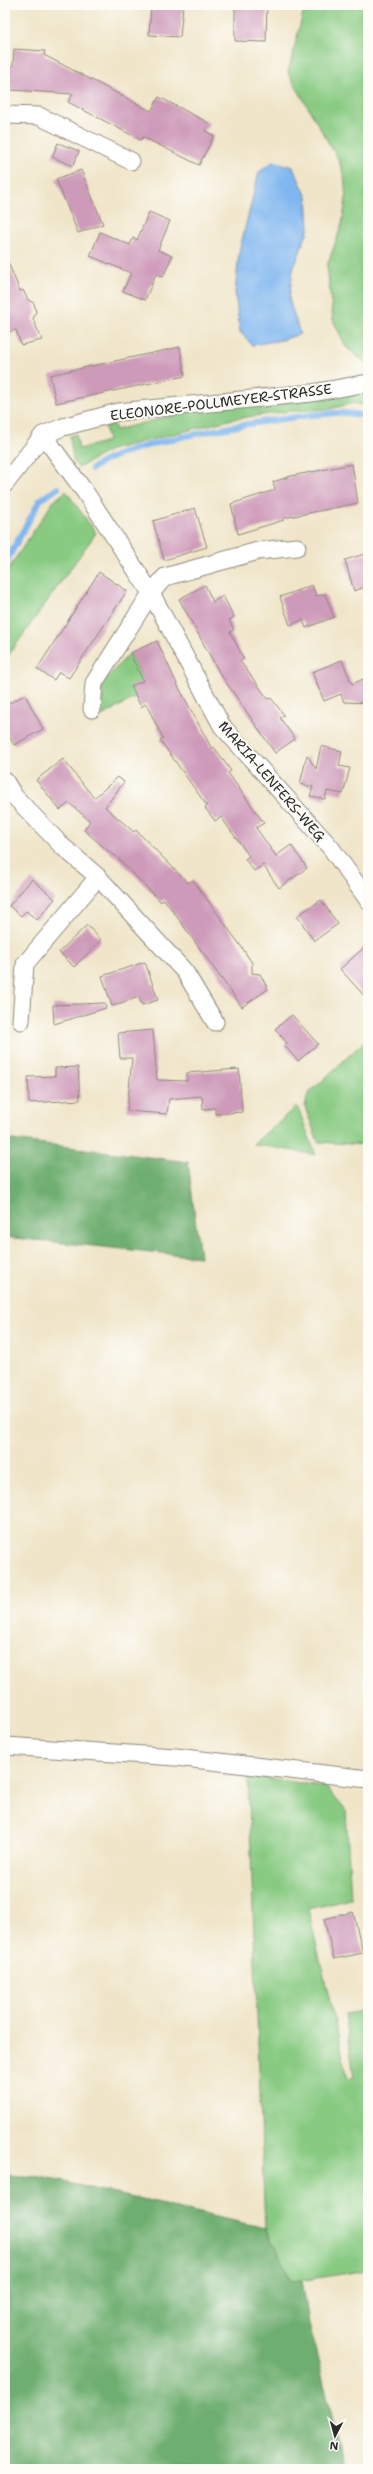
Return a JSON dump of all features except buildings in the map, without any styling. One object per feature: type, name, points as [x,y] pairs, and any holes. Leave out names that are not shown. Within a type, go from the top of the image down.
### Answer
[{"type":"street","points":[[5,115],[39,116],[131,161]]},
{"type":"street","name":"ELEONORE-POLLMEYER-STRASSE","points":[[5,484],[43,435],[62,427],[118,412],[312,393],[368,383]]},
{"type":"street","name":"MARIA-LENFERS-WEG","points":[[43,435],[85,492],[151,593],[222,726],[331,848],[368,900]]},
{"type":"street","points":[[92,709],[94,683],[151,593],[165,578],[258,551],[297,547]]},
{"type":"street","points":[[5,781],[9,799],[98,877],[185,972],[215,1022]]},
{"type":"street","points":[[21,1021],[25,964],[98,877]]},
{"type":"street","points":[[5,1746],[176,1757],[368,1779]]},
{"type":"green space","points":[[305,5],[368,5],[368,365],[346,347],[333,320],[327,266],[342,224],[346,199],[344,175],[338,159],[288,73]]},
{"type":"green space","points":[[368,390],[368,406],[354,403],[330,409],[291,411],[233,419],[110,450],[78,468],[73,460],[70,436],[76,434],[79,449],[108,441],[105,427],[114,424],[116,430],[191,411]]},
{"type":"green space","points":[[66,491],[96,533],[5,660],[5,574],[53,502]]},
{"type":"green space","points":[[130,653],[143,681],[131,686],[136,697],[102,716],[102,683]]},
{"type":"green space","points":[[368,1038],[368,1145],[318,1142],[305,1107],[308,1094]]},
{"type":"green space","points":[[297,1106],[316,1155],[253,1144]]},
{"type":"green space","points":[[5,1139],[188,1162],[200,1257],[5,1237]]},
{"type":"green space","points":[[248,1775],[326,1787],[346,1811],[351,1899],[308,1909],[348,2078],[354,2077],[345,2014],[368,2010],[368,2270],[292,2282],[265,2228]]},
{"type":"green space","points":[[5,2175],[42,2177],[265,2228],[292,2281],[302,2280],[309,2323],[345,2469],[5,2469]]},
{"type":"water","points":[[274,161],[293,167],[307,197],[309,228],[293,270],[289,299],[300,334],[282,340],[252,345],[240,332],[235,293],[239,252],[259,172]]},
{"type":"waterway","points":[[92,469],[110,459],[137,449],[209,431],[315,415],[349,413],[368,416]]},
{"type":"waterway","points":[[5,564],[40,500],[58,488]]}]
